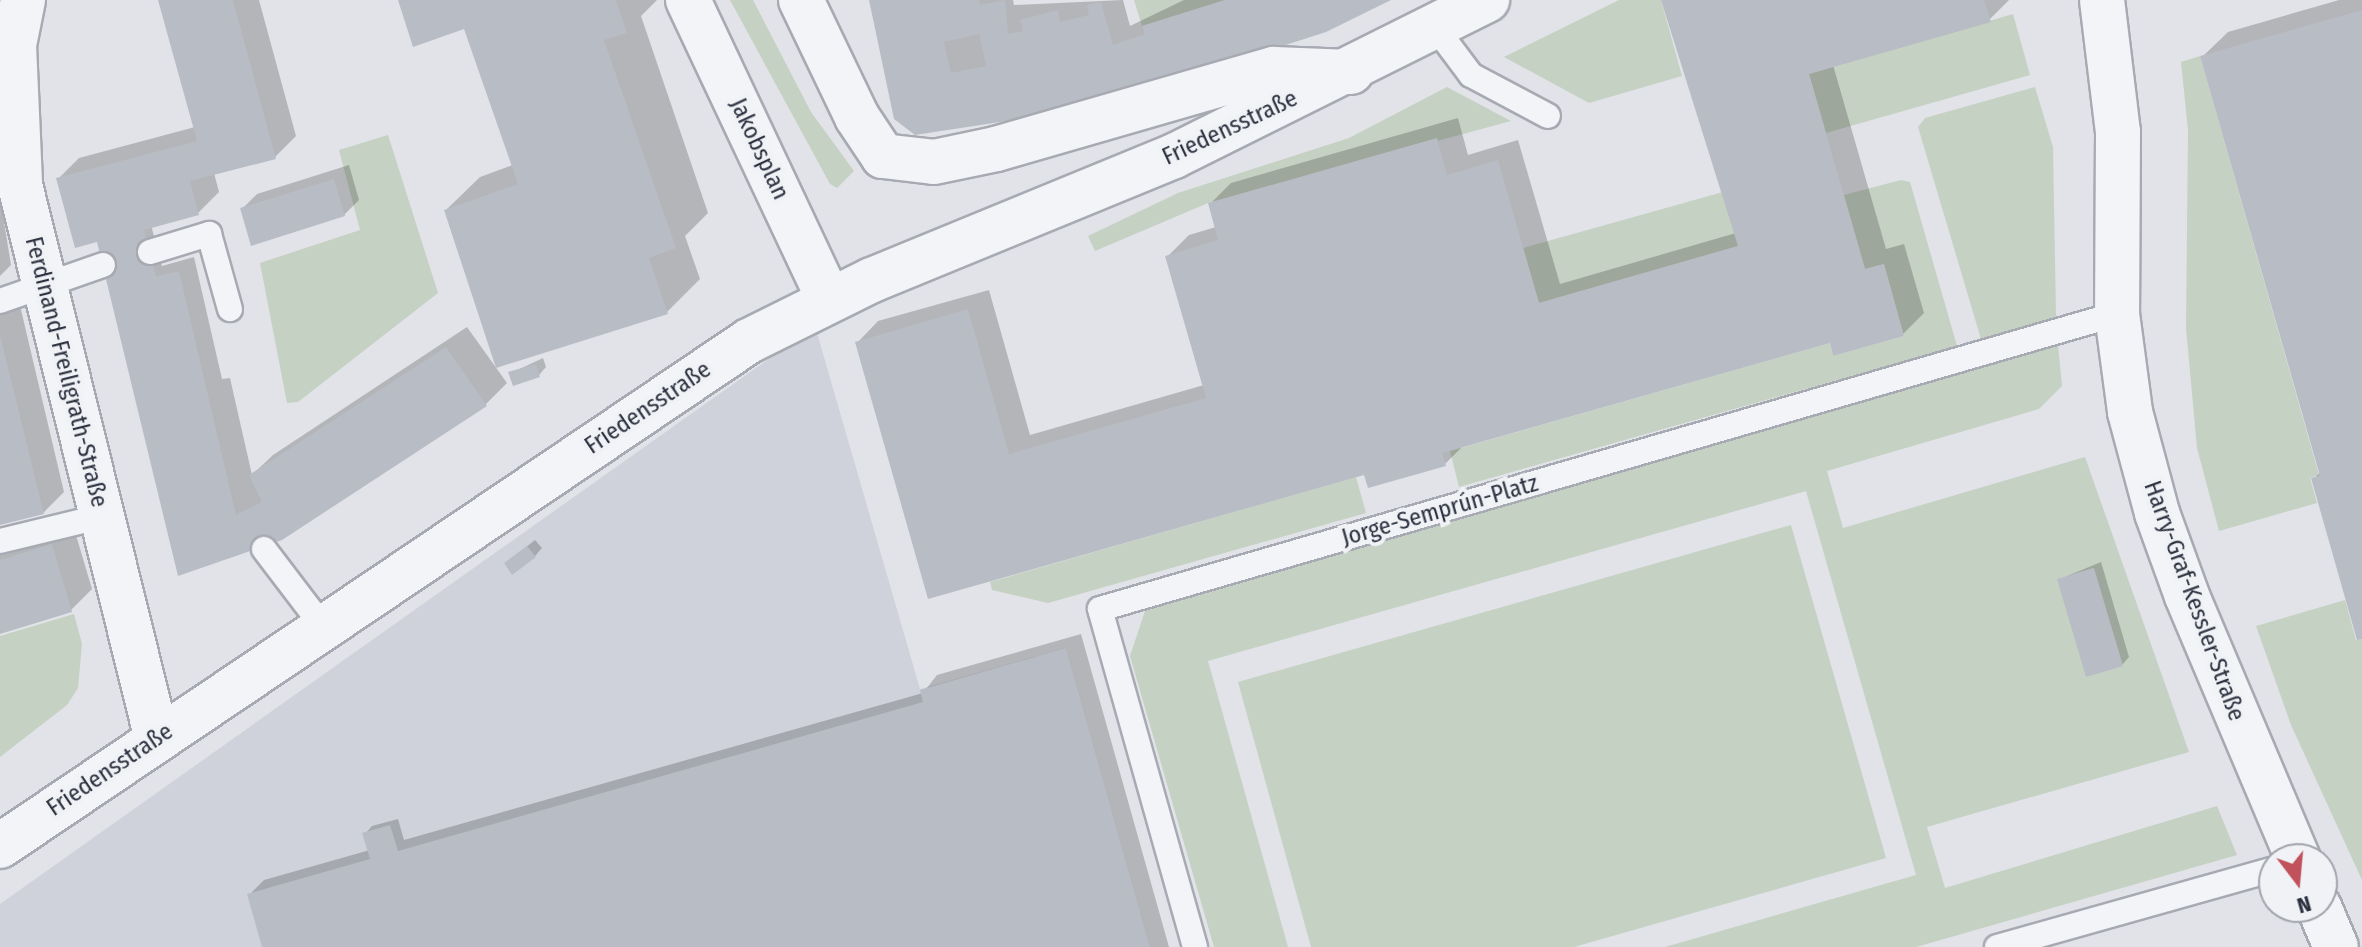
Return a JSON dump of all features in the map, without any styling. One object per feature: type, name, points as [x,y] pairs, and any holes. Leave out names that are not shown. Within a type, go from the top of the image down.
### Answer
[{"type":"street","name":"Ferdinand-Freiligrath-Straße","points":[[23,0],[14,45],[15,128],[20,185],[157,739]]},
{"type":"street","name":"Jakobsplan","points":[[688,0],[829,299]]},
{"type":"street","name":"Friedensstraße","points":[[801,0],[857,117],[883,156],[934,162],[996,149],[1274,69],[1351,72]]},
{"type":"street","name":"Friedensstraße","points":[[0,846],[322,625],[714,363],[829,299],[1174,156],[1351,72],[1487,0]]},
{"type":"street","name":"Harry-Graf-Kessler-Straße","points":[[2102,0],[2118,132],[2117,314],[2124,382],[2157,513],[2291,843]]},
{"type":"street","points":[[2326,923],[2336,947]]},
{"type":"lane","points":[[1435,27],[1471,75],[1548,116]]},
{"type":"lane","points":[[150,252],[209,234],[230,309]]},
{"type":"lane","points":[[0,301],[103,265]]},
{"type":"lane","name":"Jorge-Semprún-Platz","points":[[1195,947],[1100,609],[2117,314]]},
{"type":"lane","points":[[0,541],[103,516]]},
{"type":"lane","points":[[264,549],[322,625]]},
{"type":"lane","points":[[1997,947],[2258,874]]},
{"type":"shaded area","points":[[815,326],[920,689],[1066,648],[1150,947],[0,947],[0,904]]},
{"type":"green space","points":[[730,0],[753,0],[811,112],[854,171],[837,188],[830,184]]},
{"type":"green space","points":[[1134,0],[1225,0],[1142,26]]},
{"type":"green space","points":[[1619,0],[1661,0],[1682,76],[1589,103],[1504,57]]},
{"type":"green space","points":[[2013,14],[2030,75],[1826,133],[1809,74]]},
{"type":"green space","points":[[2200,56],[2319,475],[2310,478],[2317,503],[2219,531],[2197,448],[2186,328],[2188,130],[2181,62]]},
{"type":"green space","points":[[1447,87],[1511,121],[1208,203],[1095,251],[1088,236],[1178,193],[1349,138]]},
{"type":"green space","points":[[2035,87],[2053,147],[2056,317],[1981,339],[1918,127],[1925,118]]},
{"type":"green space","points":[[388,135],[438,293],[298,402],[287,403],[260,263],[360,230],[339,150]]},
{"type":"green space","points":[[1901,180],[1910,182],[1957,346],[1459,487],[1450,451],[1830,343],[1833,356],[1904,336],[1884,264],[1865,269],[1844,195]]},
{"type":"green space","points":[[1723,192],[1738,246],[1539,303],[1523,248]]},
{"type":"green space","points":[[2058,345],[2062,386],[2039,409],[1827,471],[1843,528],[2085,457],[2189,752],[1927,827],[1945,888],[2217,806],[2237,855],[1916,947],[1665,947],[1916,875],[1806,491],[1208,661],[1288,947],[1214,947],[1130,656],[1145,611]],"holes":[[[2093,568],[2123,666],[2058,579]]]},
{"type":"green space","points":[[1356,477],[1366,513],[1048,603],[992,590],[990,582]]},
{"type":"green space","points":[[1791,525],[1886,858],[1574,947],[1311,947],[1238,682]]},
{"type":"green space","points":[[2345,600],[2356,640],[2362,639],[2362,880],[2291,725],[2256,626]]},
{"type":"green space","points":[[74,614],[82,644],[78,688],[67,705],[0,757],[0,636]]},
{"type":"building","points":[[158,0],[233,0],[276,159],[190,181],[199,215],[144,230],[156,276],[179,271],[236,515],[262,502],[249,475],[446,347],[487,406],[282,540],[178,576],[97,242],[75,248],[56,178],[197,141]]},
{"type":"building","points":[[398,0],[616,0],[627,33],[604,40],[676,248],[649,258],[668,314],[496,368],[444,210],[518,184],[464,29],[413,47]]},
{"type":"building","points":[[869,0],[979,0],[980,5],[1005,0],[1008,34],[1023,31],[1020,20],[1058,10],[1060,22],[1089,15],[1087,5],[1101,2],[1113,45],[1145,34],[1142,26],[1225,0],[1391,0],[1326,32],[1264,52],[1020,119],[915,135],[894,119]],"holes":[[[979,34],[986,66],[951,73],[944,42]]]},
{"type":"building","points":[[1661,0],[1984,0],[1991,22],[1809,74],[1865,269],[1884,264],[1904,336],[1833,356],[1830,343],[1442,453],[1446,466],[1368,488],[1364,475],[928,599],[855,342],[968,309],[1009,454],[1206,398],[1165,256],[1218,240],[1208,203],[1437,138],[1447,175],[1498,160],[1539,303],[1738,246]]},
{"type":"building","points":[[2362,10],[2362,639],[2357,640],[2311,478],[2320,476],[2200,56]]},
{"type":"building","points":[[334,179],[345,216],[251,246],[240,208]]},
{"type":"building","points":[[0,335],[44,514],[0,525]]},
{"type":"building","points":[[536,364],[540,377],[513,386],[508,372]]},
{"type":"building","points":[[52,544],[72,612],[0,634],[0,560]]},
{"type":"building","points":[[527,546],[536,557],[512,575],[504,563]]},
{"type":"building","points":[[2094,568],[2123,666],[2086,677],[2057,579]]},
{"type":"building","points":[[1066,648],[1150,947],[262,947],[247,894],[370,859],[362,833],[390,825],[398,851],[923,702],[920,690]]}]
